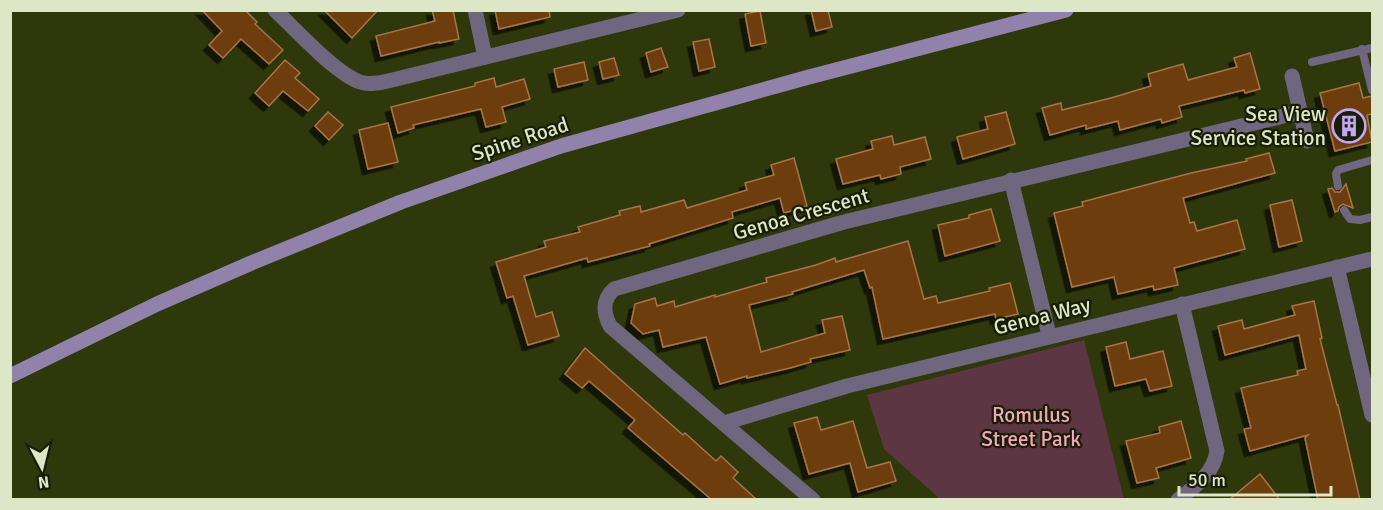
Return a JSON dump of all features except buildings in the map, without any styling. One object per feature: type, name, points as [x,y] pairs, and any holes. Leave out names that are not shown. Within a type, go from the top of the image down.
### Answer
[{"type":"main road","name":"Spine Road","points":[[10,376],[157,304],[256,261],[401,202],[540,153],[809,77],[1066,10]]},
{"type":"street","points":[[274,10],[338,69],[366,84],[388,81],[678,10]]},
{"type":"street","points":[[475,10],[485,57]]},
{"type":"street","points":[[1292,76],[1307,141]]},
{"type":"street","name":"Genoa Crescent","points":[[813,500],[610,326],[605,318],[604,304],[614,289],[844,222],[1300,111]]},
{"type":"street","points":[[1011,180],[1049,335]]},
{"type":"street","name":"Genoa Way","points":[[724,423],[847,386],[1049,335],[1372,259]]},
{"type":"street","points":[[1337,267],[1372,416]]},
{"type":"street","points":[[1178,500],[1210,472],[1217,452],[1182,304]]},
{"type":"lane","points":[[1312,62],[1372,48]]},
{"type":"lane","points":[[1362,50],[1372,90]]},
{"type":"lane","points":[[1338,186],[1336,174],[1338,170],[1372,160]]},
{"type":"lane","points":[[1344,210],[1350,219],[1360,220],[1372,217]]},
{"type":"green space","name":"Romulus Street Park","points":[[1084,340],[1124,499],[940,499],[884,449],[867,395]]},
{"type":"place","name":"Sea View Service Station","points":[[1349,126]]}]
